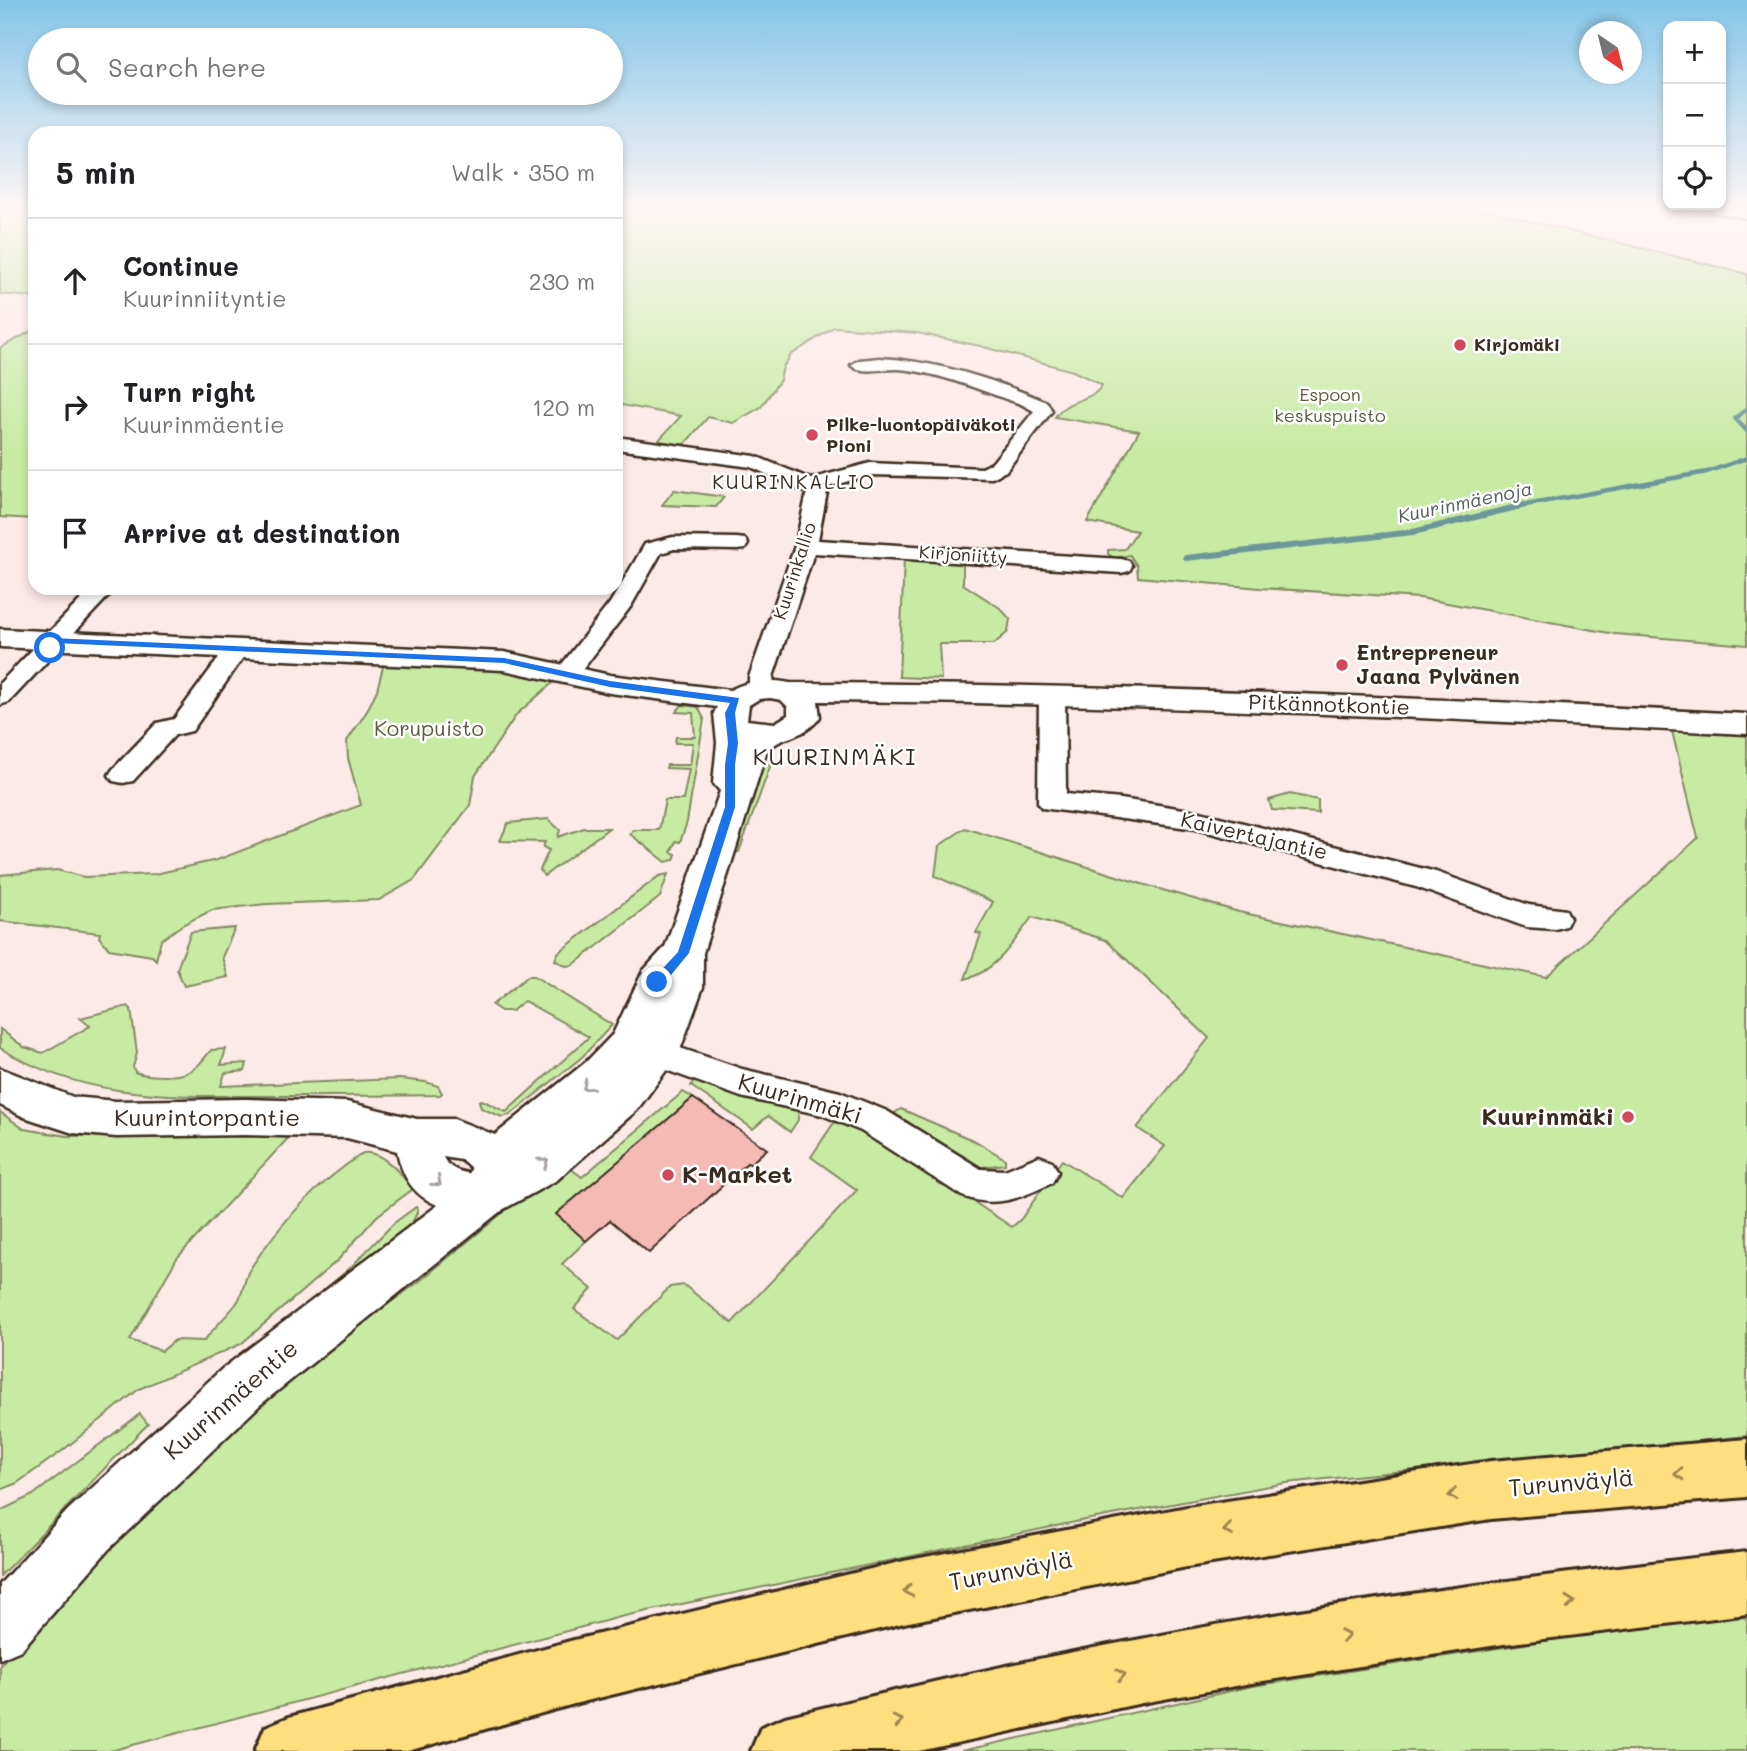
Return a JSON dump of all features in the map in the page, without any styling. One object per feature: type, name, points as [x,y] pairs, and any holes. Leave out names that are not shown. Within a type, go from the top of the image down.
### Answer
[{"type":"highway","name":"Turunväylä","points":[[289,1751],[574,1672],[904,1592],[1187,1536],[1491,1490],[1747,1468]]},
{"type":"highway","points":[[785,1751],[922,1715],[1216,1657],[1545,1605],[1747,1583]]},
{"type":"street","points":[[623,444],[755,462],[810,486],[870,469],[985,474],[999,467],[1043,411],[1041,406],[1027,400],[908,365],[889,362],[859,365]]},
{"type":"street","name":"Kuurinkallio","points":[[765,702],[761,677],[806,546],[817,499],[817,492],[810,486]]},
{"type":"street","points":[[566,673],[620,606],[653,549],[673,543],[737,544]]},
{"type":"street","name":"Kirjoniitty","points":[[806,546],[1121,566]]},
{"type":"street","points":[[0,697],[50,648],[52,640],[98,595]]},
{"type":"street","points":[[0,638],[504,660],[610,684],[765,702]]},
{"type":"street","points":[[123,775],[166,729],[183,725],[237,649]]},
{"type":"street","name":"Pitkännotkontie","points":[[765,702],[911,692],[1052,695],[1370,705],[1747,724]]},
{"type":"street","name":"Kaivertajantie","points":[[1052,695],[1052,802],[1121,808],[1196,820],[1425,879],[1526,916],[1555,918]]},
{"type":"street","name":"Kuurinmäentie","points":[[0,1629],[88,1530],[240,1387],[490,1179],[541,1166],[622,1097],[643,1049],[683,988],[683,953],[730,807],[747,768],[750,753],[758,741],[770,733],[748,731],[737,725],[765,702]]},
{"type":"street","name":"Kuurinmäentie","points":[[730,807],[733,743],[765,702]]},
{"type":"street","name":"Kuurinmäki","points":[[643,1049],[741,1083],[827,1102],[874,1121],[975,1185],[1007,1186],[1040,1172]]},
{"type":"street","name":"Kuurintorpantie","points":[[0,1085],[40,1104],[73,1115],[116,1119],[245,1117],[347,1120],[417,1138],[420,1164],[444,1189],[490,1179]]},
{"type":"green space","points":[[0,287],[28,287],[28,297],[0,294]]},
{"type":"green space","name":"Espoon keskuspuisto","points":[[623,287],[1747,287],[1747,645],[1615,634],[1420,598],[1138,577],[1137,566],[1130,555],[1115,558],[1108,554],[1108,550],[1125,549],[1137,531],[1087,522],[1139,431],[1055,417],[1067,406],[1093,394],[1102,385],[1073,371],[980,346],[917,333],[834,327],[791,355],[783,367],[780,380],[761,407],[733,423],[708,417],[684,445],[658,441],[681,416],[623,405]]},
{"type":"green space","points":[[28,333],[28,519],[0,517],[0,348]]},
{"type":"green space","points":[[674,490],[724,497],[716,507],[662,505]]},
{"type":"green space","points":[[904,559],[963,561],[963,584],[1000,608],[1010,619],[1008,632],[994,644],[939,644],[941,679],[899,677]]},
{"type":"green space","name":"Korupuisto","points":[[385,659],[469,662],[557,679],[517,714],[475,776],[470,805],[414,880],[379,900],[266,904],[212,910],[182,925],[161,940],[156,960],[152,956],[109,949],[99,937],[100,933],[0,921],[0,875],[57,870],[84,877],[155,874],[217,860],[361,805],[348,758],[347,741],[377,690]]},
{"type":"green space","points":[[682,705],[698,707],[704,719],[687,822],[680,842],[676,841],[671,852],[676,854],[674,860],[666,862],[630,834],[633,830],[659,830],[665,800],[683,800],[689,769],[666,768],[667,765],[690,765],[693,743],[675,743],[676,737],[695,737],[693,713],[676,712]]},
{"type":"green space","points":[[1671,727],[1747,731],[1747,1436],[1286,1483],[1080,1521],[624,1616],[110,1751],[0,1751],[0,1665],[92,1562],[281,1383],[421,1280],[563,1163],[582,1177],[683,1092],[693,1098],[557,1214],[586,1241],[562,1264],[592,1289],[574,1309],[617,1340],[670,1287],[684,1285],[732,1323],[857,1190],[811,1157],[833,1124],[845,1117],[1012,1227],[1021,1219],[1062,1160],[1123,1198],[1165,1146],[1137,1128],[1209,1038],[1106,940],[1032,917],[995,963],[976,976],[965,979],[981,934],[976,933],[993,902],[935,876],[939,846],[965,828],[1239,912],[1546,977],[1698,838]]},
{"type":"green space","points":[[760,763],[771,764],[739,852],[732,854]]},
{"type":"green space","points":[[1290,794],[1318,800],[1318,813],[1272,810],[1269,800]]},
{"type":"green space","points":[[548,819],[560,830],[558,837],[584,828],[609,828],[544,876],[540,870],[549,850],[543,847],[545,842],[500,841],[508,823]]},
{"type":"green space","points":[[668,874],[660,897],[573,965],[566,966],[555,960],[558,953],[659,876]]},
{"type":"green space","points":[[235,928],[222,957],[228,977],[184,986],[177,969],[191,932]]},
{"type":"green space","points":[[528,976],[534,976],[612,1025],[582,1057],[510,1115],[502,1117],[481,1108],[479,1101],[506,1112],[589,1037],[524,1001],[512,1011],[501,1011],[492,1005]]},
{"type":"green space","points":[[128,1006],[131,1009],[137,1053],[133,1067],[135,1072],[140,1074],[160,1076],[186,1073],[197,1066],[211,1050],[226,1049],[221,1065],[247,1063],[245,1071],[225,1073],[221,1086],[400,1079],[438,1086],[442,1093],[228,1096],[128,1092],[64,1077],[32,1065],[0,1048],[0,1029],[24,1047],[43,1053],[90,1026],[80,1018]]},
{"type":"green space","points":[[696,1078],[790,1102],[798,1110],[798,1120],[790,1132],[768,1116],[753,1129],[691,1086]]},
{"type":"green space","points":[[901,1109],[977,1142],[1005,1159],[1005,1164],[974,1168],[891,1115]]},
{"type":"green space","points":[[0,1112],[24,1129],[67,1136],[292,1134],[177,1258],[130,1340],[162,1351],[175,1340],[204,1341],[239,1300],[250,1269],[287,1220],[330,1177],[363,1153],[384,1159],[413,1189],[377,1216],[338,1260],[241,1344],[139,1389],[62,1451],[17,1483],[0,1490]]},
{"type":"green space","points":[[416,1207],[418,1210],[411,1226],[205,1388],[348,1270],[394,1223]]},
{"type":"green space","points":[[140,1414],[148,1424],[0,1576],[0,1511],[33,1495]]},
{"type":"green space","points":[[1747,1617],[1747,1751],[961,1751],[1253,1686],[1641,1626]]},
{"type":"building","name":"K-Market","points":[[693,1098],[767,1149],[750,1164],[747,1163],[649,1253],[610,1220],[586,1241],[556,1214]]},
{"type":"waterway","name":"Kuurinmäenoja","points":[[1747,409],[1735,418],[1747,431]]},
{"type":"waterway","name":"Kuurinmäenoja","points":[[1522,506],[1707,472],[1747,458]]},
{"type":"waterway","name":"Kuurinmäenoja","points":[[1186,558],[1413,532],[1522,506]]},
{"type":"waterway","name":"Kuurinmäenoja","points":[[1515,507],[1522,506]]},
{"type":"place","name":"Kirjomäki","points":[[1460,345]]},
{"type":"place","name":"Pilke-luontopäiväkoti Pioni","points":[[812,435]]},
{"type":"place","name":"Entrepreneur Jaana Pylvänen","points":[[1342,665]]},
{"type":"place","name":"Kuurinmäki","points":[[1628,1117]]},
{"type":"place","name":"K-Market","points":[[668,1175]]},
{"type":"district","name":"KUURINKALLIO","points":[[794,482]]},
{"type":"district","name":"KUURINMÄKI","points":[[835,757]]},
{"type":"route","points":[[50,648],[52,640],[504,660],[610,684],[735,700],[730,709],[733,730],[730,807],[683,953],[657,982]]}]
